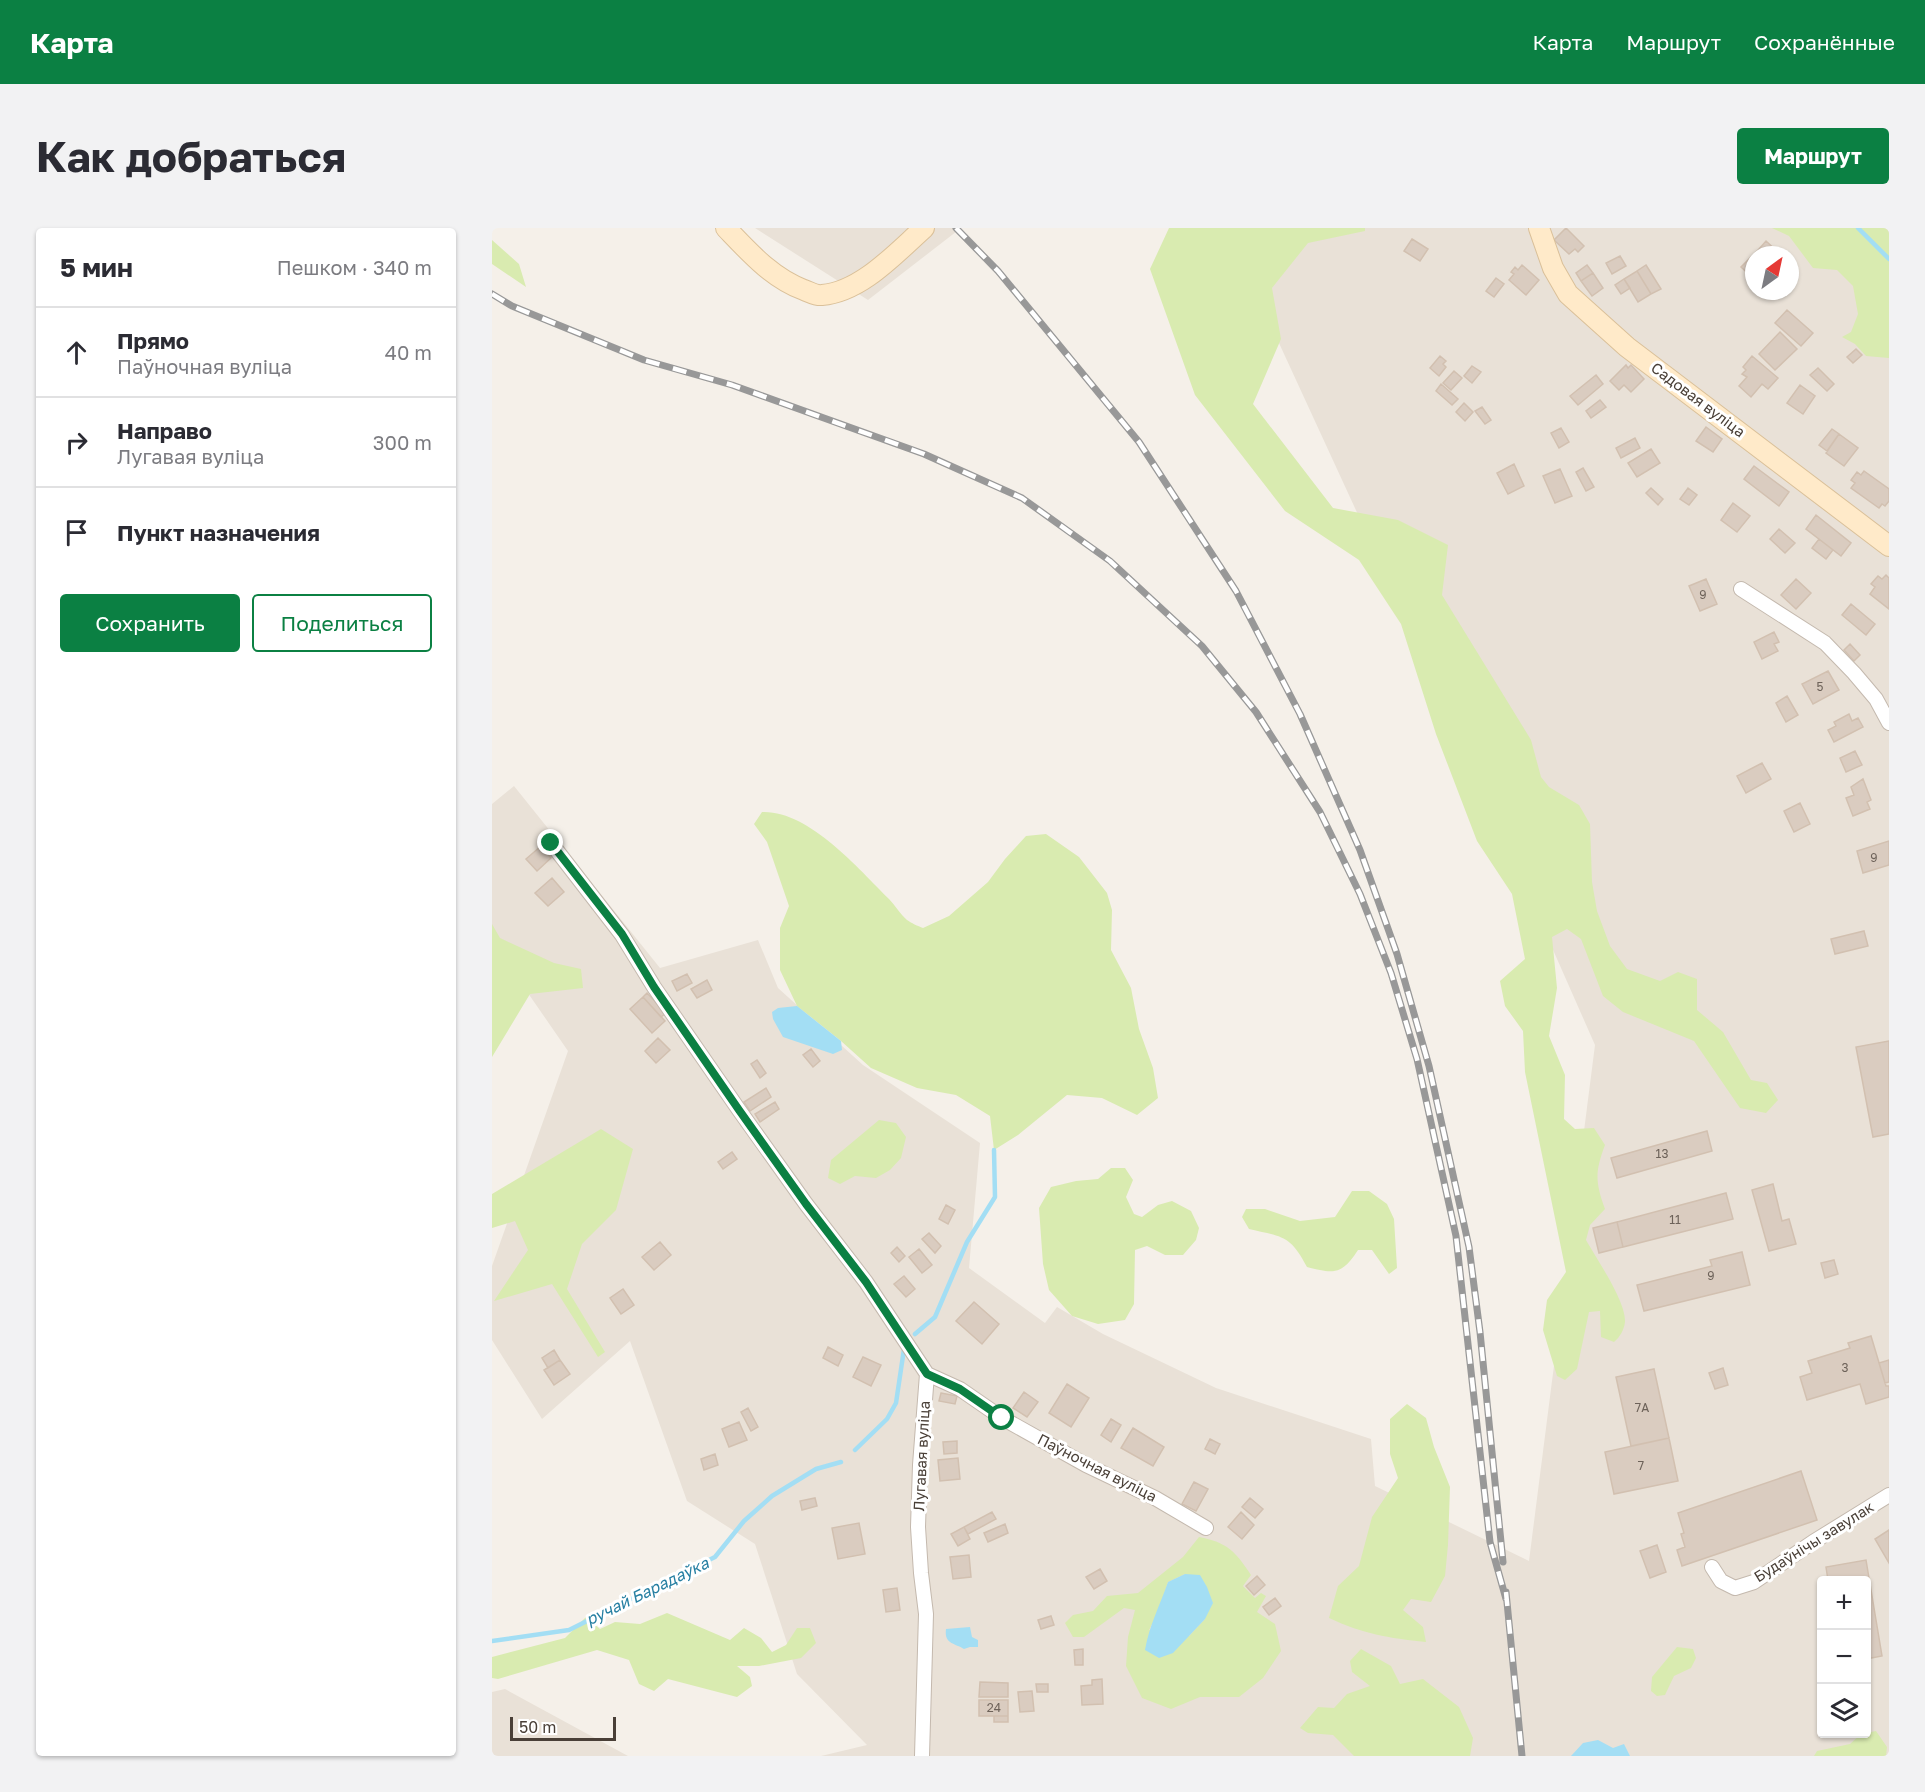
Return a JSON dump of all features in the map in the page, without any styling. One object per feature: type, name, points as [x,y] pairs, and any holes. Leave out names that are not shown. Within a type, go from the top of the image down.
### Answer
[{"type":"street","points":[[726,228],[772,274],[819,296],[843,291],[875,272],[924,228]]},
{"type":"street","name":"Садовая вуліца","points":[[1539,228],[1553,268],[1568,294],[1626,347],[1889,546]]},
{"type":"street","points":[[1742,589],[1825,643],[1876,699],[1889,723]]},
{"type":"street","points":[[551,843],[622,934],[654,987],[739,1110],[806,1204],[866,1282],[927,1374]]},
{"type":"street","name":"Паўночная вуліца","points":[[927,1374],[960,1389],[1002,1418],[1086,1465],[1155,1498],[1206,1528]]},
{"type":"street","name":"Лугавая вуліца","points":[[922,1756],[926,1614],[918,1527],[927,1374]]},
{"type":"street","name":"Будаўнічы завулак","points":[[1712,1567],[1721,1581],[1735,1588],[1754,1582],[1889,1495]]},
{"type":"shaded area","points":[[755,228],[961,228],[868,300]]},
{"type":"shaded area","points":[[1226,228],[1889,228],[1889,1756],[821,1756],[867,1745],[797,1674],[755,1544],[687,1501],[630,1341],[542,1419],[492,1340],[492,1266],[568,1051],[492,941],[492,804],[514,786],[660,968],[758,940],[778,988],[863,1065],[980,1143],[969,1268],[1045,1323],[1057,1307],[1103,1334],[1216,1388],[1371,1439],[1375,1486],[1529,1561],[1595,1045],[1430,671]]},
{"type":"shaded area","points":[[505,1689],[628,1756],[492,1756],[492,1692]]},
{"type":"green space","points":[[1169,228],[1365,228],[1365,231],[1308,243],[1272,288],[1281,339],[1253,404],[1333,508],[1398,520],[1448,545],[1442,595],[1531,740],[1541,777],[1549,787],[1579,805],[1590,824],[1592,882],[1597,911],[1610,946],[1627,969],[1660,981],[1678,972],[1697,979],[1697,1010],[1723,1032],[1751,1080],[1767,1083],[1778,1100],[1766,1113],[1740,1108],[1694,1041],[1623,1012],[1603,996],[1581,939],[1567,929],[1552,937],[1557,988],[1549,1036],[1565,1075],[1564,1119],[1575,1129],[1594,1128],[1605,1145],[1599,1162],[1598,1177],[1599,1191],[1605,1209],[1590,1225],[1586,1240],[1616,1292],[1625,1322],[1624,1328],[1614,1342],[1601,1337],[1600,1311],[1589,1312],[1577,1369],[1565,1380],[1557,1376],[1543,1330],[1547,1300],[1566,1272],[1525,1072],[1523,1031],[1505,1006],[1500,981],[1525,959],[1512,894],[1477,841],[1436,734],[1401,624],[1359,560],[1285,511],[1195,395],[1150,269]]},
{"type":"green space","points":[[1772,228],[1889,228],[1889,358],[1866,356],[1855,344],[1842,337],[1851,332],[1858,314],[1853,286],[1837,270],[1813,268],[1799,246],[1789,236]]},
{"type":"green space","points":[[492,240],[519,264],[526,287],[492,264]]},
{"type":"green space","points":[[762,812],[779,814],[797,820],[814,830],[847,857],[907,920],[923,928],[949,916],[988,882],[1026,836],[1046,834],[1079,857],[1107,893],[1112,910],[1111,950],[1131,988],[1139,1029],[1153,1068],[1158,1098],[1137,1115],[1102,1098],[1067,1095],[1018,1135],[994,1150],[990,1116],[956,1095],[917,1088],[871,1068],[797,1006],[780,970],[780,928],[789,906],[767,842],[754,824]]},
{"type":"green space","points":[[492,924],[500,938],[554,963],[581,969],[583,988],[530,994],[492,1057]]},
{"type":"green space","points":[[879,1120],[896,1123],[906,1137],[901,1158],[890,1170],[876,1178],[855,1176],[840,1184],[828,1178],[831,1160]]},
{"type":"green space","points":[[601,1129],[633,1149],[616,1210],[582,1244],[567,1289],[605,1352],[598,1357],[552,1284],[494,1301],[528,1250],[515,1221],[492,1228],[492,1194]]},
{"type":"green space","points":[[1111,1168],[1125,1168],[1133,1180],[1126,1197],[1134,1214],[1142,1217],[1158,1205],[1172,1201],[1191,1211],[1199,1228],[1196,1240],[1183,1255],[1165,1255],[1147,1246],[1135,1250],[1134,1304],[1125,1320],[1098,1324],[1072,1316],[1049,1290],[1043,1264],[1039,1208],[1051,1187],[1098,1179]]},
{"type":"green space","points":[[1352,1191],[1369,1191],[1387,1204],[1394,1219],[1397,1268],[1389,1274],[1372,1250],[1358,1250],[1347,1264],[1337,1271],[1307,1267],[1290,1243],[1278,1236],[1249,1229],[1242,1217],[1246,1209],[1265,1209],[1300,1221],[1335,1217]]},
{"type":"green space","points":[[1407,1404],[1426,1418],[1434,1447],[1450,1487],[1445,1576],[1431,1602],[1411,1599],[1403,1610],[1423,1627],[1426,1642],[1376,1634],[1329,1618],[1338,1586],[1359,1566],[1372,1517],[1398,1478],[1390,1454],[1390,1419]]},
{"type":"green space","points":[[1199,1537],[1217,1542],[1230,1549],[1251,1575],[1243,1586],[1255,1598],[1261,1593],[1266,1596],[1257,1612],[1275,1624],[1281,1651],[1263,1678],[1239,1697],[1200,1697],[1171,1709],[1142,1698],[1126,1666],[1128,1637],[1135,1610],[1124,1608],[1084,1637],[1073,1637],[1065,1623],[1073,1615],[1093,1611],[1107,1596],[1138,1593],[1183,1557]],"holes":[[[1185,1574],[1205,1619],[1189,1636],[1149,1630],[1157,1615],[1168,1582]]]},
{"type":"green space","points":[[667,1613],[730,1640],[744,1628],[761,1638],[772,1652],[786,1645],[797,1628],[810,1628],[816,1643],[801,1658],[759,1666],[737,1666],[750,1677],[752,1686],[737,1697],[668,1679],[654,1691],[639,1684],[629,1660],[597,1650],[498,1679],[492,1678],[492,1657],[565,1638],[586,1617],[600,1629],[615,1622],[640,1624]]},
{"type":"green space","points":[[1677,1647],[1693,1649],[1696,1658],[1691,1668],[1674,1676],[1665,1695],[1657,1696],[1651,1691],[1652,1677]]},
{"type":"green space","points":[[1361,1649],[1391,1666],[1400,1684],[1423,1679],[1459,1707],[1473,1738],[1470,1756],[1354,1756],[1333,1735],[1308,1733],[1300,1728],[1318,1707],[1334,1708],[1347,1694],[1370,1686],[1352,1672],[1350,1661]]},
{"type":"green space","points":[[1876,1731],[1887,1747],[1886,1756],[1814,1756],[1817,1751],[1850,1744],[1857,1738],[1871,1738],[1871,1732]]},
{"type":"water","points":[[797,1006],[841,1041],[842,1050],[833,1054],[783,1037],[773,1019],[772,1012],[778,1008]]},
{"type":"water","points":[[1185,1574],[1200,1575],[1213,1603],[1205,1619],[1173,1653],[1159,1658],[1145,1650],[1149,1632],[1168,1582]]},
{"type":"water","points":[[970,1627],[972,1637],[978,1640],[978,1647],[964,1649],[948,1640],[946,1629]]},
{"type":"water","points":[[1598,1740],[1613,1748],[1624,1744],[1630,1756],[1571,1756],[1583,1743]]},
{"type":"building","points":[[1566,228],[1584,246],[1578,252],[1575,249],[1569,254],[1554,240]]},
{"type":"building","points":[[1412,239],[1428,249],[1420,261],[1404,251]]},
{"type":"building","points":[[1766,241],[1771,246],[1762,246]]},
{"type":"building","points":[[1620,256],[1626,266],[1612,274],[1606,263]]},
{"type":"building","points":[[1522,265],[1539,280],[1526,295],[1509,280],[1514,274],[1511,272],[1515,267],[1518,270]]},
{"type":"building","points":[[1587,265],[1593,273],[1581,281],[1576,273]]},
{"type":"building","points":[[1646,265],[1661,289],[1651,294],[1637,271]]},
{"type":"building","points":[[1637,271],[1651,294],[1638,302],[1624,279]]},
{"type":"building","points":[[1593,273],[1603,288],[1592,296],[1581,281]]},
{"type":"building","points":[[1496,278],[1504,284],[1494,297],[1486,291]]},
{"type":"building","points":[[1624,279],[1630,288],[1621,294],[1615,285]]},
{"type":"building","points":[[1787,310],[1813,333],[1801,346],[1775,323]]},
{"type":"building","points":[[1780,332],[1797,349],[1775,370],[1759,354]]},
{"type":"building","points":[[1856,349],[1862,355],[1853,363],[1847,357]]},
{"type":"building","points":[[1440,356],[1446,361],[1443,364],[1446,367],[1439,376],[1430,368]]},
{"type":"building","points":[[1752,356],[1778,378],[1768,389],[1762,384],[1751,397],[1739,386],[1747,377],[1742,374],[1746,370],[1743,367]]},
{"type":"building","points":[[1626,365],[1628,368],[1631,365],[1644,379],[1631,392],[1624,385],[1619,390],[1610,381]]},
{"type":"building","points":[[1472,366],[1481,372],[1472,383],[1464,376]]},
{"type":"building","points":[[1818,368],[1834,384],[1827,391],[1810,375]]},
{"type":"building","points":[[1454,371],[1462,378],[1451,390],[1443,383]]},
{"type":"building","points":[[1596,375],[1603,384],[1578,405],[1570,396]]},
{"type":"building","points":[[1441,384],[1458,399],[1452,405],[1436,391]]},
{"type":"building","points":[[1800,385],[1815,396],[1803,414],[1787,403]]},
{"type":"building","points":[[1600,400],[1606,407],[1591,418],[1586,411]]},
{"type":"building","points":[[1464,403],[1473,412],[1465,421],[1456,412]]},
{"type":"building","points":[[1482,407],[1491,420],[1485,424],[1475,411]]},
{"type":"building","points":[[1706,427],[1722,439],[1713,452],[1696,441]]},
{"type":"building","points":[[1561,428],[1569,442],[1559,448],[1551,433]]},
{"type":"building","points":[[1832,429],[1839,434],[1827,451],[1819,445]]},
{"type":"building","points":[[1839,434],[1858,448],[1844,466],[1826,453]]},
{"type":"building","points":[[1635,438],[1640,448],[1621,458],[1616,448]]},
{"type":"building","points":[[1651,449],[1660,463],[1637,477],[1628,463]]},
{"type":"building","points":[[1514,464],[1524,486],[1508,494],[1497,473]]},
{"type":"building","points":[[1754,466],[1789,492],[1779,506],[1744,479]]},
{"type":"building","points":[[1583,468],[1594,487],[1586,491],[1576,472]]},
{"type":"building","points":[[1560,469],[1572,496],[1555,503],[1543,476]]},
{"type":"building","points":[[1864,471],[1889,489],[1889,501],[1885,506],[1882,504],[1879,508],[1851,488],[1855,483],[1851,480],[1857,472],[1861,475]]},
{"type":"building","points":[[1651,488],[1663,499],[1658,505],[1646,493]]},
{"type":"building","points":[[1688,488],[1697,495],[1689,505],[1680,499]]},
{"type":"building","points":[[1733,503],[1750,516],[1737,532],[1721,520]]},
{"type":"building","points":[[1816,515],[1851,543],[1841,556],[1806,529]]},
{"type":"building","points":[[1779,529],[1795,543],[1785,553],[1770,539]]},
{"type":"building","points":[[1819,539],[1833,550],[1826,559],[1812,548]]},
{"type":"building","points":[[1886,575],[1889,578],[1889,609],[1870,594],[1875,587],[1871,584],[1878,576],[1882,579]]},
{"type":"building","points":[[1706,579],[1717,604],[1700,611],[1689,586]]},
{"type":"building","points":[[1796,579],[1811,593],[1796,609],[1781,595]]},
{"type":"building","points":[[1851,604],[1875,624],[1866,635],[1842,615]]},
{"type":"building","points":[[1774,632],[1779,642],[1774,644],[1778,651],[1762,659],[1754,642]]},
{"type":"building","points":[[1850,644],[1860,655],[1854,661],[1844,650]]},
{"type":"building","points":[[1828,671],[1839,690],[1813,704],[1802,684]]},
{"type":"building","points":[[1787,696],[1798,715],[1786,722],[1776,703]]},
{"type":"building","points":[[1849,714],[1852,721],[1858,718],[1863,727],[1834,742],[1828,730],[1836,726],[1834,722]]},
{"type":"building","points":[[1855,751],[1862,765],[1846,772],[1840,758]]},
{"type":"building","points":[[1762,763],[1771,779],[1746,793],[1737,776]]},
{"type":"building","points":[[1863,779],[1871,800],[1867,802],[1870,809],[1853,816],[1846,798],[1854,795],[1851,787]]},
{"type":"building","points":[[1800,803],[1810,824],[1794,832],[1784,811]]},
{"type":"building","points":[[1889,841],[1889,865],[1863,873],[1857,851]]},
{"type":"building","points":[[541,846],[551,858],[537,871],[526,859]]},
{"type":"building","points":[[552,878],[564,892],[548,906],[535,893]]},
{"type":"building","points":[[1864,931],[1868,946],[1835,954],[1831,939]]},
{"type":"building","points":[[687,974],[692,983],[677,991],[672,981]]},
{"type":"building","points":[[707,980],[712,990],[697,998],[691,989]]},
{"type":"building","points":[[647,993],[666,1013],[661,1017],[643,997]]},
{"type":"building","points":[[643,997],[665,1021],[652,1033],[630,1009]]},
{"type":"building","points":[[658,1038],[670,1050],[656,1063],[645,1051]]},
{"type":"building","points":[[1889,1041],[1889,1134],[1873,1137],[1856,1047]]},
{"type":"building","points":[[811,1049],[820,1061],[813,1067],[803,1055]]},
{"type":"building","points":[[757,1060],[766,1073],[760,1078],[751,1064]]},
{"type":"building","points":[[766,1088],[771,1097],[750,1111],[744,1102]]},
{"type":"building","points":[[775,1102],[779,1109],[760,1122],[755,1114]]},
{"type":"building","points":[[1707,1131],[1712,1151],[1617,1178],[1611,1158]]},
{"type":"building","points":[[732,1152],[737,1159],[723,1169],[718,1162]]},
{"type":"building","points":[[1773,1184],[1782,1221],[1789,1219],[1796,1244],[1769,1251],[1752,1190]]},
{"type":"building","points":[[1726,1193],[1733,1219],[1623,1247],[1617,1222]]},
{"type":"building","points":[[946,1205],[955,1210],[948,1224],[939,1219]]},
{"type":"building","points":[[1617,1222],[1623,1247],[1599,1253],[1593,1228]]},
{"type":"building","points":[[929,1233],[941,1246],[935,1253],[922,1239]]},
{"type":"building","points":[[660,1242],[671,1255],[654,1270],[642,1257]]},
{"type":"building","points":[[897,1247],[905,1256],[899,1262],[891,1253]]},
{"type":"building","points":[[919,1249],[932,1265],[922,1273],[909,1257]]},
{"type":"building","points":[[1742,1252],[1750,1285],[1644,1311],[1637,1285],[1712,1266],[1710,1260]]},
{"type":"building","points":[[1834,1260],[1838,1274],[1825,1278],[1821,1263]]},
{"type":"building","points":[[904,1276],[915,1289],[906,1297],[894,1284]]},
{"type":"building","points":[[623,1289],[634,1305],[621,1314],[610,1298]]},
{"type":"building","points":[[974,1302],[999,1324],[982,1344],[956,1321]]},
{"type":"building","points":[[1871,1336],[1886,1386],[1889,1386],[1889,1397],[1866,1404],[1860,1384],[1807,1400],[1800,1377],[1812,1373],[1808,1361],[1850,1348],[1848,1343]]},
{"type":"building","points":[[828,1347],[843,1355],[838,1366],[823,1358]]},
{"type":"building","points":[[554,1350],[560,1360],[548,1368],[542,1358]]},
{"type":"building","points":[[863,1357],[881,1365],[871,1386],[853,1377]]},
{"type":"building","points":[[560,1360],[570,1374],[554,1385],[544,1370]]},
{"type":"building","points":[[1889,1360],[1889,1382],[1885,1383],[1879,1363]]},
{"type":"building","points":[[1723,1368],[1728,1385],[1715,1389],[1709,1373]]},
{"type":"building","points":[[1654,1369],[1669,1438],[1631,1446],[1616,1377]]},
{"type":"building","points":[[1067,1384],[1089,1398],[1071,1427],[1049,1413]]},
{"type":"building","points":[[1024,1392],[1038,1402],[1027,1417],[1013,1408]]},
{"type":"building","points":[[941,1393],[957,1396],[955,1404],[939,1401]]},
{"type":"building","points":[[748,1408],[758,1427],[751,1431],[741,1412]]},
{"type":"building","points":[[1111,1419],[1121,1425],[1111,1442],[1101,1435]]},
{"type":"building","points":[[739,1422],[747,1440],[729,1447],[722,1429]]},
{"type":"building","points":[[1133,1428],[1164,1447],[1153,1466],[1121,1448]]},
{"type":"building","points":[[1669,1438],[1678,1481],[1614,1494],[1605,1452]]},
{"type":"building","points":[[1210,1439],[1220,1444],[1215,1454],[1205,1449]]},
{"type":"building","points":[[957,1441],[957,1453],[944,1454],[943,1442]]},
{"type":"building","points":[[715,1454],[718,1465],[704,1470],[701,1459]]},
{"type":"building","points":[[958,1458],[960,1479],[940,1481],[938,1460]]},
{"type":"building","points":[[1801,1471],[1817,1520],[1682,1566],[1677,1550],[1685,1547],[1681,1534],[1684,1533],[1678,1513]]},
{"type":"building","points":[[1194,1482],[1208,1489],[1196,1511],[1182,1504]]},
{"type":"building","points":[[815,1498],[817,1506],[802,1510],[800,1501]]},
{"type":"building","points":[[1250,1498],[1263,1509],[1255,1518],[1242,1507]]},
{"type":"building","points":[[992,1512],[996,1519],[968,1534],[964,1527]]},
{"type":"building","points":[[1241,1512],[1254,1525],[1242,1539],[1228,1527]]},
{"type":"building","points":[[859,1523],[865,1554],[838,1559],[832,1528]]},
{"type":"building","points":[[1005,1524],[1008,1533],[988,1542],[984,1533]]},
{"type":"building","points":[[964,1527],[970,1539],[958,1546],[951,1534]]},
{"type":"building","points":[[1889,1530],[1889,1563],[1875,1539]]},
{"type":"building","points":[[1657,1545],[1666,1572],[1650,1578],[1640,1551]]},
{"type":"building","points":[[969,1555],[971,1577],[953,1579],[950,1557]]},
{"type":"building","points":[[1866,1560],[1869,1576],[1827,1576],[1826,1567]]},
{"type":"building","points":[[1100,1569],[1107,1581],[1094,1589],[1086,1577]]},
{"type":"building","points":[[1257,1576],[1265,1585],[1254,1595],[1246,1586]]},
{"type":"building","points":[[897,1588],[900,1610],[886,1612],[883,1590]]},
{"type":"building","points":[[1871,1590],[1882,1656],[1871,1658]]},
{"type":"building","points":[[1275,1598],[1281,1606],[1269,1615],[1263,1607]]},
{"type":"building","points":[[1051,1616],[1054,1625],[1041,1629],[1038,1620]]},
{"type":"building","points":[[1083,1649],[1083,1665],[1075,1665],[1074,1650]]},
{"type":"building","points":[[1102,1679],[1103,1704],[1082,1705],[1081,1686],[1092,1685],[1092,1680]]},
{"type":"building","points":[[980,1682],[1008,1683],[1008,1697],[979,1697]]},
{"type":"building","points":[[1036,1684],[1048,1684],[1048,1692],[1037,1692]]},
{"type":"building","points":[[1032,1691],[1034,1711],[1020,1712],[1018,1692]]},
{"type":"building","points":[[979,1700],[1008,1700],[1008,1716],[979,1716]]},
{"type":"building","points":[[994,1716],[1008,1716],[1008,1722],[994,1722]]},
{"type":"waterway","points":[[1858,228],[1889,259]]},
{"type":"waterway","name":"ручай Барадаўка","points":[[915,1334],[935,1317],[967,1242],[995,1197],[994,1150]]},
{"type":"waterway","name":"ручай Барадаўка","points":[[855,1450],[887,1419],[896,1403],[904,1349]]},
{"type":"waterway","name":"ручай Барадаўка","points":[[492,1641],[569,1630],[715,1557],[744,1521],[772,1496],[816,1469],[841,1462]]},
{"type":"railway","points":[[956,228],[998,271],[1139,442],[1236,591],[1300,714],[1360,850],[1397,954],[1429,1066],[1469,1247],[1480,1332],[1503,1562]]},
{"type":"railway","points":[[492,294],[512,306],[644,360],[732,385],[924,454],[1022,498],[1110,561],[1202,646],[1256,712],[1320,812],[1360,894],[1391,973],[1417,1059],[1456,1236],[1490,1542],[1506,1599]]},
{"type":"railway","points":[[1506,1592],[1522,1756]]},
{"type":"route","points":[[551,843],[622,934],[654,987],[739,1110],[806,1204],[866,1282],[927,1374],[960,1389],[1002,1418]]}]
